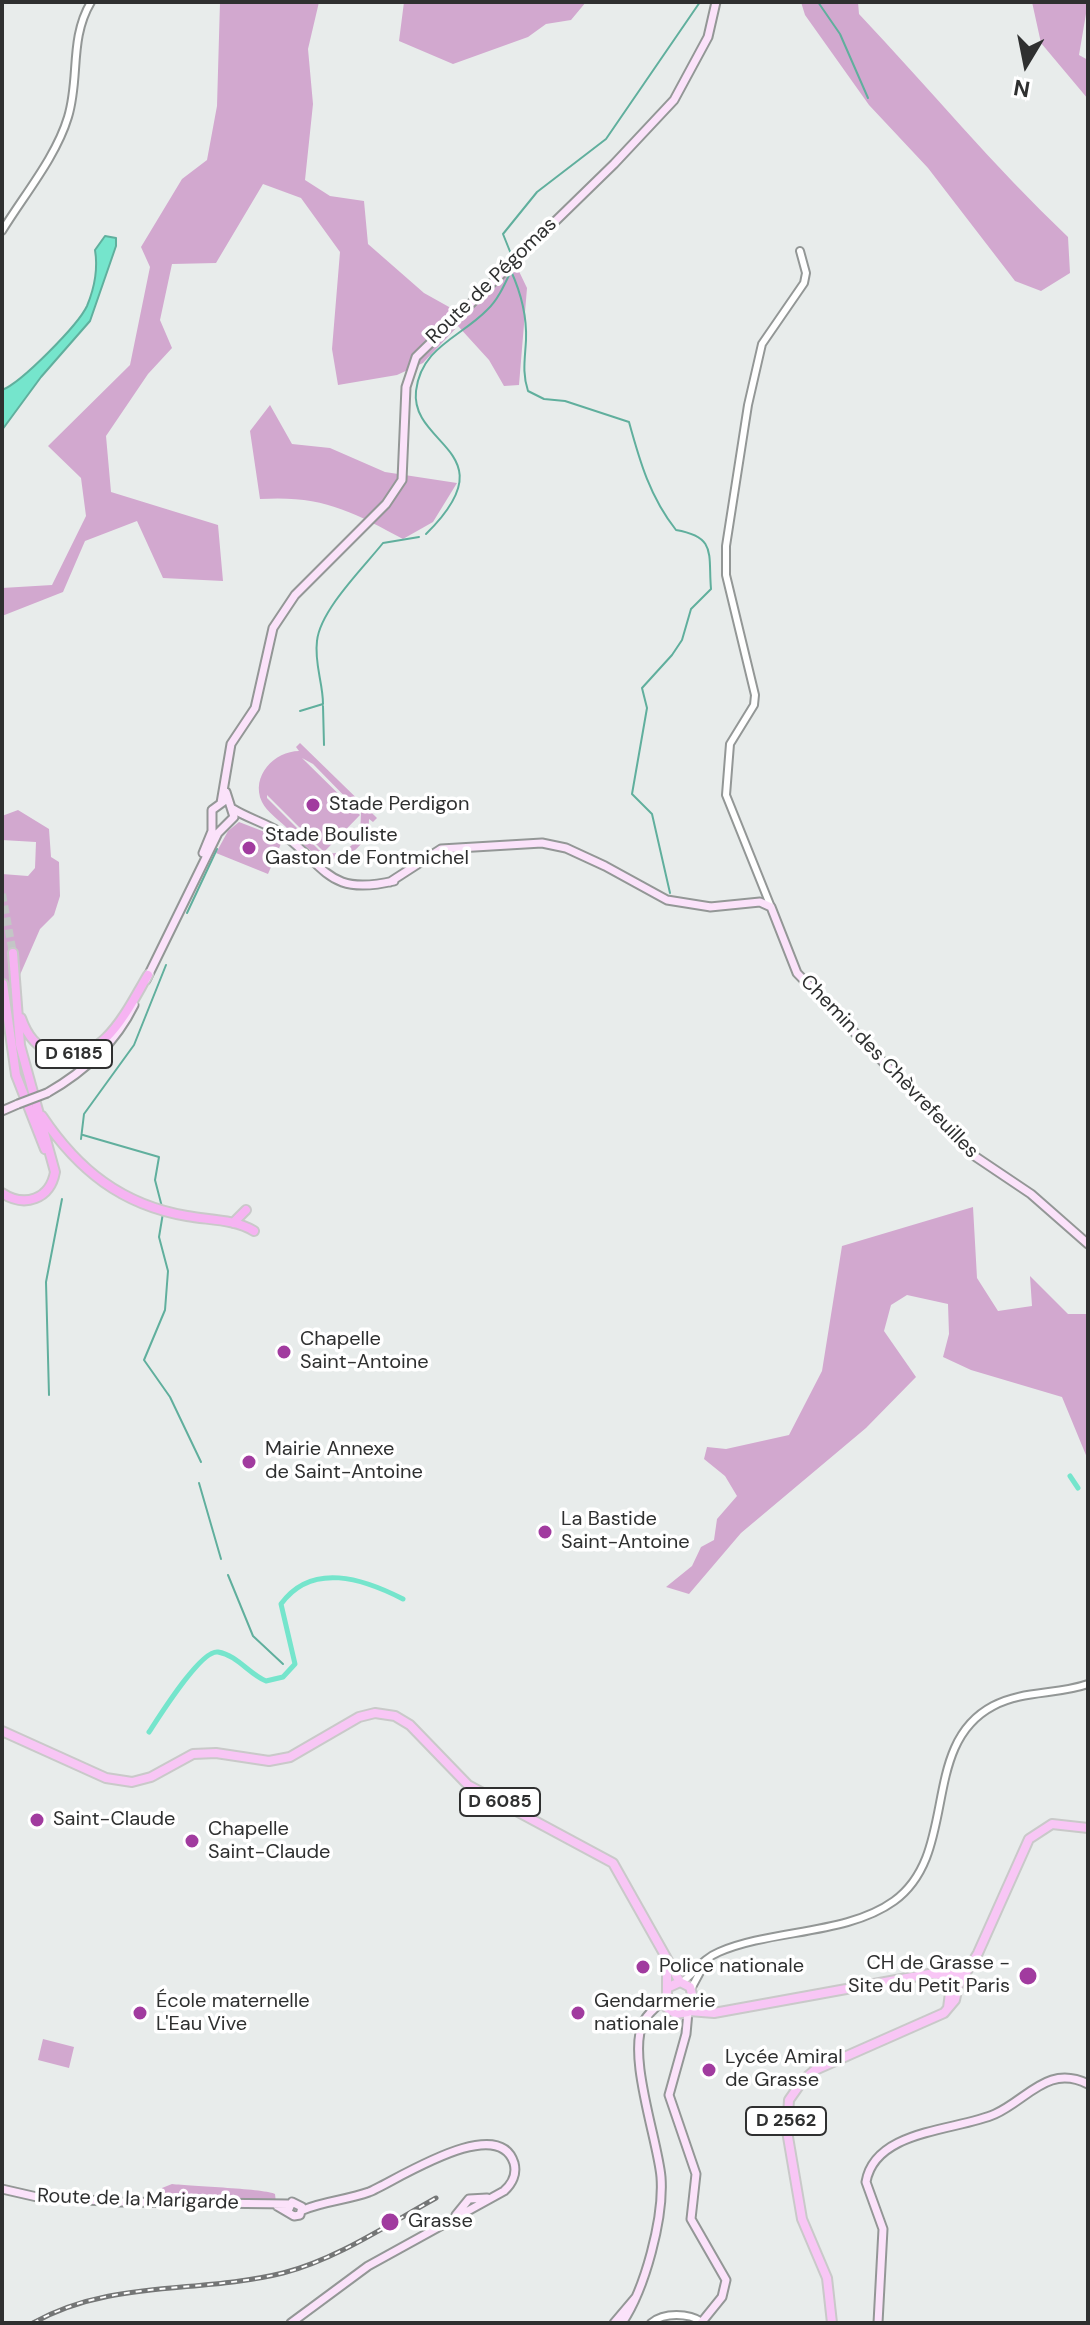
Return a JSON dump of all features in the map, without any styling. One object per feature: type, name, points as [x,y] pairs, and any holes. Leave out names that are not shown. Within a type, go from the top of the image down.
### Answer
[{"type":"highway","name":"D 6185","points":[[2,1191],[18,1201],[34,1200],[45,1193],[54,1178],[55,1159],[36,1107],[20,1045],[13,953]]},
{"type":"highway","name":"D 6185","points":[[15,975],[27,1034],[48,1051],[68,1055],[93,1049],[113,1031],[148,975]]},
{"type":"highway","points":[[2,1191],[21,1197],[36,1194],[48,1182],[51,1167],[16,1075],[3,984]]},
{"type":"highway","name":"D 6185","points":[[36,1107],[65,1150],[98,1181],[125,1197],[165,1212],[231,1223],[254,1231]]},
{"type":"highway","points":[[231,1223],[243,1217],[246,1210]]},
{"type":"main road","name":"Route de Pégomas","points":[[193,882],[213,821],[212,810],[232,810],[226,792],[231,744],[255,708],[269,639],[279,617],[295,595],[386,504],[402,480],[406,387],[416,357],[614,164],[674,100],[708,37],[716,2]]},
{"type":"main road","points":[[2,1111],[47,1093],[81,1071],[113,1040],[232,810],[284,835],[336,882],[390,882],[431,854],[529,842],[554,845],[617,872],[667,900],[710,907],[766,904]]},
{"type":"main road","points":[[213,821],[225,826]]},
{"type":"main road","name":"Chemin des Chèvrefeuilles","points":[[766,904],[775,917],[797,973],[958,1141],[990,1168],[1031,1194],[1088,1244]]},
{"type":"main road","points":[[2,1103],[18,1104]]},
{"type":"main road","name":"D 6085","points":[[2,1731],[106,1778],[142,1780],[193,1754],[269,1761],[290,1757],[359,1717],[388,1714],[410,1725],[468,1785],[613,1863],[665,1960],[681,1982]]},
{"type":"main road","name":"D 2562","points":[[832,2323],[827,2278],[802,2219],[787,2131],[789,2100],[803,2080],[815,2070],[939,2016],[948,2009],[955,1981],[975,1960],[1029,1839],[1052,1824],[1088,1828]]},
{"type":"main road","name":"D 6085","points":[[665,1960],[669,1987]]},
{"type":"main road","points":[[653,2011],[710,2014],[929,1974],[955,1981]]},
{"type":"main road","points":[[619,2323],[637,2296],[660,2199],[661,2173],[643,2093],[641,2033],[644,2021],[665,1999],[669,1987],[681,1982],[691,1989],[694,2001],[707,2009],[748,2007]]},
{"type":"main road","points":[[665,1999],[686,2030]]},
{"type":"main road","points":[[694,2001],[688,2011],[669,2095],[696,2174],[691,2219],[726,2280],[722,2297],[702,2323]]},
{"type":"main road","points":[[878,2323],[883,2229],[869,2198],[866,2182],[876,2159],[903,2142],[994,2115],[1042,2083],[1063,2077],[1088,2084]]},
{"type":"main road","points":[[291,2323],[368,2266],[473,2205],[493,2197],[511,2184],[515,2169],[506,2153],[489,2146],[438,2155],[371,2191],[302,2208],[296,2216],[288,2207],[294,2201],[302,2208]]},
{"type":"main road","name":"Route de la Marigarde","points":[[2,2189],[56,2199],[288,2207]]},
{"type":"main road","points":[[619,2323],[626,2306],[637,2296]]},
{"type":"street","points":[[2,231],[63,131],[71,104],[79,27],[91,2]]},
{"type":"street","points":[[766,904],[762,886],[726,795],[730,744],[754,705],[755,683],[725,562],[748,405],[762,344],[804,283],[805,267],[800,251]]},
{"type":"street","points":[[762,886],[766,904]]},
{"type":"street","points":[[681,1982],[713,1955],[742,1944],[856,1919],[893,1902],[913,1881],[929,1851],[948,1766],[962,1733],[978,1716],[1009,1699],[1088,1684]]},
{"type":"street","points":[[673,1972],[692,1973]]},
{"type":"street","points":[[691,1989],[692,1973]]},
{"type":"street","points":[[670,2316],[682,2323],[689,2316]]},
{"type":"street","points":[[651,2323],[659,2317],[689,2316],[702,2323]]},
{"type":"shaded area","points":[[220,2],[319,2],[308,49],[313,104],[305,180],[330,196],[364,201],[368,244],[424,293],[458,312],[515,263],[527,288],[519,385],[504,386],[489,360],[458,326],[423,363],[397,375],[338,385],[332,349],[340,252],[301,198],[263,184],[216,263],[172,264],[160,320],[172,348],[148,374],[106,436],[111,492],[218,525],[223,581],[163,578],[137,521],[85,541],[63,592],[2,616],[2,588],[52,585],[86,516],[81,478],[48,446],[130,365],[150,267],[141,247],[182,179],[207,160],[217,106]]},
{"type":"shaded area","points":[[404,2],[586,2],[571,20],[546,24],[528,37],[453,64],[399,41]]},
{"type":"shaded area","points":[[801,2],[858,2],[859,14],[1068,237],[1070,273],[1041,291],[1015,281],[928,168],[869,105],[805,15]]},
{"type":"shaded area","points":[[1032,2],[1088,2],[1079,55],[1088,60],[1088,99],[1041,43]]},
{"type":"shaded area","points":[[105,236],[116,238],[116,246],[90,321],[41,377],[2,430],[2,390],[35,365],[82,315],[93,286],[95,250]]},
{"type":"shaded area","points":[[270,405],[292,444],[330,448],[385,472],[457,483],[433,522],[403,539],[335,507],[301,500],[260,499],[250,431]]},
{"type":"shaded area","name":"Stade Perdigon","points":[[300,743],[377,818],[373,822],[369,819],[363,841],[344,857],[326,858],[309,849],[262,802],[259,783],[262,774],[281,755],[299,751],[296,747]],"holes":[[[302,758],[313,764],[361,813],[360,835],[352,845],[342,852],[324,852],[360,815]],[[267,795],[324,852],[267,798]]]},
{"type":"shaded area","points":[[18,810],[49,829],[51,857],[59,862],[60,896],[54,915],[40,929],[2,1016],[2,874],[28,876],[35,868],[36,842],[2,840],[2,816]]},
{"type":"shaded area","name":"Stade Bouliste Gaston de Fontmichel","points":[[239,822],[283,839],[268,874],[216,853],[228,831]]},
{"type":"shaded area","points":[[973,1207],[977,1278],[998,1311],[1032,1306],[1030,1276],[1068,1314],[1088,1314],[1088,1460],[1062,1397],[971,1370],[943,1357],[949,1334],[948,1304],[907,1295],[891,1305],[884,1331],[916,1377],[866,1428],[741,1533],[689,1594],[666,1587],[692,1566],[701,1547],[714,1540],[717,1519],[737,1496],[725,1476],[704,1459],[707,1447],[726,1449],[789,1435],[822,1371],[842,1246]]},
{"type":"shaded area","points":[[43,2039],[74,2047],[69,2068],[38,2060]]},
{"type":"shaded area","points":[[172,2184],[269,2192],[275,2194],[276,2203],[160,2198],[162,2188]]},
{"type":"waterway","points":[[513,259],[503,234],[537,192],[606,139],[700,2]]},
{"type":"waterway","points":[[818,2],[840,34],[868,98]]},
{"type":"waterway","points":[[511,271],[524,313],[524,372],[528,391],[544,399],[565,401],[629,422],[647,479],[667,518],[676,530],[698,537],[708,549],[711,589],[691,609],[682,640],[672,655],[642,688],[647,708],[632,794],[652,814],[670,893]]},
{"type":"waterway","points":[[426,534],[449,506],[459,485],[458,467],[450,452],[418,410],[416,391],[419,376],[434,353],[491,306],[510,273]]},
{"type":"waterway","points":[[300,711],[323,704],[317,641],[334,603],[383,543],[419,537]]},
{"type":"waterway","points":[[323,706],[324,745]]},
{"type":"waterway","points":[[187,913],[217,849]]},
{"type":"waterway","points":[[81,1139],[84,1114],[134,1045],[166,965]]},
{"type":"waterway","points":[[83,1135],[159,1157],[155,1180],[162,1207]]},
{"type":"waterway","points":[[49,1395],[46,1282],[62,1199]]},
{"type":"waterway","points":[[163,1213],[159,1237],[168,1271],[165,1310],[144,1360],[170,1397],[201,1462]]},
{"type":"waterway","points":[[1070,1476],[1078,1488]]},
{"type":"waterway","points":[[199,1483],[221,1559]]},
{"type":"waterway","points":[[228,1575],[253,1636],[283,1664]]},
{"type":"waterway","points":[[149,1732],[191,1672],[211,1654],[225,1654],[266,1681],[283,1677],[295,1664],[281,1604],[308,1582],[323,1578],[355,1580],[403,1599]]},
{"type":"tunnel","points":[[2,894],[13,953]]},
{"type":"railway","points":[[33,2323],[63,2309],[124,2293],[251,2279],[303,2267],[361,2240],[436,2198]]},
{"type":"place","name":"Stade Perdigon","points":[[313,805]]},
{"type":"place","name":"Stade Bouliste Gaston de Fontmichel","points":[[249,848]]},
{"type":"place","name":"Chapelle Saint-Antoine","points":[[284,1352]]},
{"type":"place","name":"Mairie Annexe de Saint-Antoine","points":[[249,1462]]},
{"type":"place","name":"La Bastide Saint-Antoine","points":[[545,1532]]},
{"type":"place","name":"Saint-Claude","points":[[37,1820]]},
{"type":"place","name":"Chapelle Saint-Claude","points":[[192,1841]]},
{"type":"place","name":"Police nationale","points":[[643,1967]]},
{"type":"place","name":"CH de Grasse - Site du Petit Paris","points":[[1028,1976]]},
{"type":"place","name":"École maternelle L'Eau Vive","points":[[140,2013]]},
{"type":"place","name":"Gendarmerie nationale","points":[[578,2013]]},
{"type":"place","name":"Lycée Amiral de Grasse","points":[[709,2070]]},
{"type":"place","name":"Grasse","points":[[390,2222]]}]
